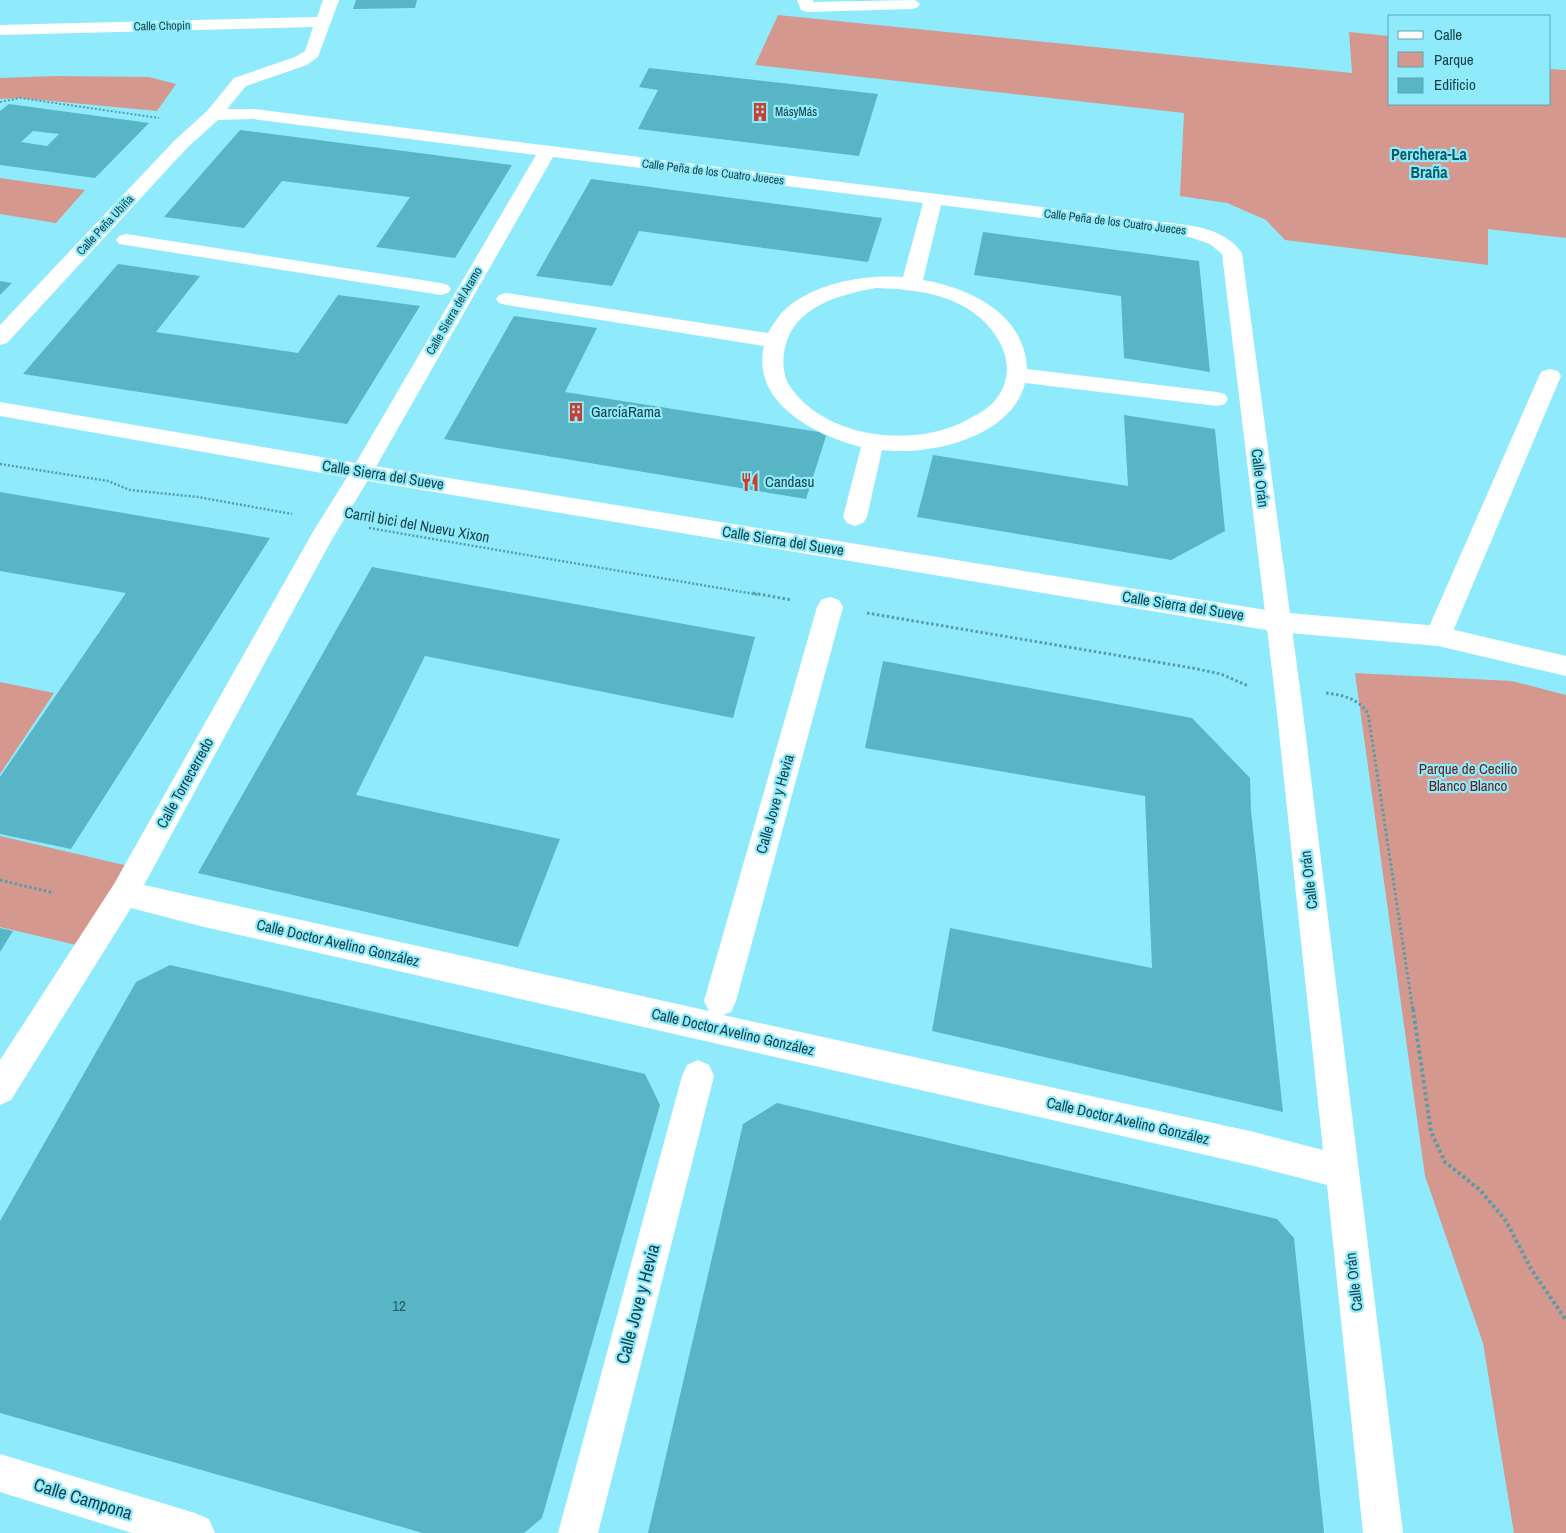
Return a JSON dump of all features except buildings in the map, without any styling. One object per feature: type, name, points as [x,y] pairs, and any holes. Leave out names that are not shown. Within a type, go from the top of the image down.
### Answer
[{"type":"street","name":"Calle Peña Ubiña","points":[[0,338],[181,144],[213,115],[240,82],[301,61],[312,53],[331,0]]},
{"type":"street","points":[[806,0],[807,7],[912,4]]},
{"type":"street","name":"Calle Chopin","points":[[0,30],[324,22]]},
{"type":"street","name":"Calle Peña de los Cuatro Jueces","points":[[213,115],[253,114],[1182,230],[1203,233],[1213,237]]},
{"type":"street","name":"Calle Sierra del Aramo","points":[[362,472],[547,151]]},
{"type":"street","points":[[912,283],[933,199]]},
{"type":"street","name":"Calle Orán","points":[[1213,237],[1225,244],[1232,253],[1278,622],[1383,1533]]},
{"type":"street","points":[[126,240],[440,289]]},
{"type":"street","points":[[876,282],[912,283],[947,292],[978,306],[1002,326],[1015,350],[1018,375],[1007,400],[985,421],[953,436],[914,444],[873,442],[835,431],[803,414],[782,391],[772,366],[774,341],[787,318],[810,300],[850,286],[876,282]]},
{"type":"street","points":[[506,299],[774,341]]},
{"type":"street","points":[[1018,375],[1217,399]]},
{"type":"street","points":[[1438,636],[1550,376]]},
{"type":"street","name":"Calle Sierra del Sueve","points":[[0,409],[362,472],[1278,622],[1438,636],[1557,664]]},
{"type":"street","points":[[855,516],[873,442]]},
{"type":"street","name":"Calle Torrecerredo","points":[[0,1089],[124,893],[331,521],[362,472]]},
{"type":"street","name":"Calle Jove y Hevia","points":[[720,1001],[830,607]]},
{"type":"street","name":"Calle Doctor Avelino González","points":[[124,893],[249,923],[1254,1149],[1342,1172]]},
{"type":"street","name":"Calle Jove y Hevia","points":[[578,1533],[698,1076]]},
{"type":"street","name":"Calle Campona","points":[[0,1473],[195,1533]]},
{"type":"path","points":[[0,102],[20,98],[165,119]]},
{"type":"path","name":"Carril bici del Nuevu Xixon","points":[[0,464],[108,482],[130,490],[198,497],[830,607]]},
{"type":"path","points":[[0,880],[54,893]]},
{"type":"green space","points":[[778,15],[1352,73],[1349,32],[1388,36],[1388,105],[1551,105],[1551,69],[1566,70],[1566,238],[1488,229],[1488,265],[1285,240],[1266,220],[1227,203],[1180,196],[1184,113],[755,65]]},
{"type":"green space","points":[[56,76],[149,77],[176,84],[157,111],[20,98],[0,99],[0,78]]},
{"type":"green space","points":[[0,178],[85,190],[56,223],[0,214]]},
{"type":"green space","name":"Parque de Cecilio Blanco Blanco","points":[[1355,673],[1512,681],[1566,695],[1566,1533],[1514,1533],[1483,1343],[1425,1176]]},
{"type":"green space","points":[[0,682],[54,693],[0,774]]},
{"type":"green space","points":[[0,836],[137,868],[89,948],[0,927]]},
{"type":"place","name":"MásyMás","points":[[760,112]]},
{"type":"place","name":"GarcíaRama","points":[[576,412]]},
{"type":"place","name":"Candasu","points":[[750,482]]},
{"type":"district","name":"Perchera-La Braña","points":[[1429,163]]}]
